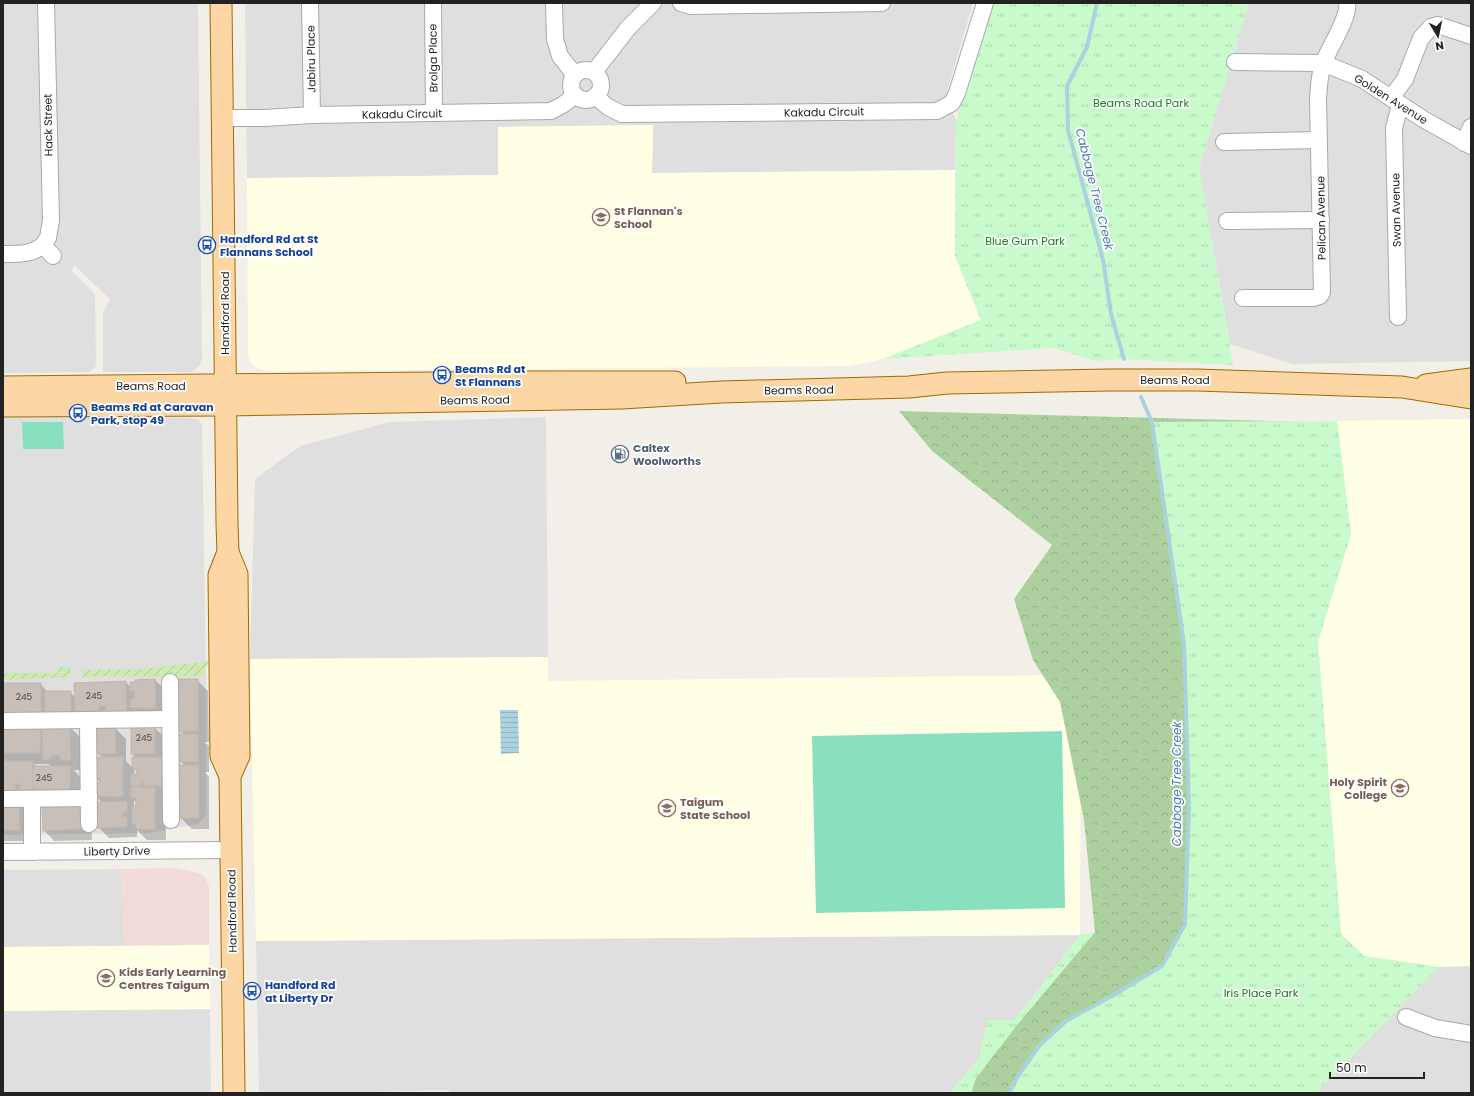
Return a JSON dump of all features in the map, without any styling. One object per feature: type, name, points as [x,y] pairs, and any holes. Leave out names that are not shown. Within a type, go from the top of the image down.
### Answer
[{"type":"main road","name":"Handford Road","points":[[222,3],[225,395],[228,552],[237,574],[239,684],[239,756],[230,776],[234,1093]]},
{"type":"main road","name":"Beams Road","points":[[1402,388],[1471,379]]},
{"type":"main road","name":"Beams Road","points":[[3,387],[225,395],[622,398],[737,391],[909,387],[947,383],[1197,380],[1402,388],[1471,398]]},
{"type":"main road","name":"Beams Road","points":[[3,406],[225,395]]},
{"type":"street","name":"Hack Street","points":[[3,254],[26,254],[35,251],[48,251],[48,238],[51,220],[46,3]]},
{"type":"street","name":"Jabiru Place","points":[[310,3],[312,115]]},
{"type":"street","name":"Brolga Place","points":[[433,3],[434,113]]},
{"type":"street","points":[[554,3],[555,39],[560,56],[575,75]]},
{"type":"street","points":[[594,72],[628,28],[653,3]]},
{"type":"street","points":[[681,3],[691,6],[882,3]]},
{"type":"street","name":"Kakadu Circuit","points":[[595,96],[608,107],[622,114],[938,111],[952,103],[957,93],[985,3]]},
{"type":"street","name":"Pelican Avenue","points":[[1243,298],[1314,298],[1320,296],[1322,292],[1319,79],[1323,63],[1347,12],[1346,3]]},
{"type":"street","points":[[1396,102],[1421,38],[1431,26],[1438,25],[1471,36]]},
{"type":"street","name":"Golden Avenue","points":[[1235,62],[1323,63],[1362,79],[1396,102],[1468,145]]},
{"type":"street","points":[[582,70],[590,70],[594,72],[601,84],[600,89],[595,96],[587,99],[579,97],[575,94],[571,87],[571,83],[575,75],[582,70]]},
{"type":"street","name":"Kakadu Circuit","points":[[224,118],[551,111],[564,104],[575,94]]},
{"type":"street","name":"Swan Avenue","points":[[1396,102],[1394,128],[1398,316]]},
{"type":"street","points":[[1468,145],[1471,127]]},
{"type":"street","points":[[1224,142],[1319,140]]},
{"type":"street","points":[[1227,222],[1320,220]]},
{"type":"street","points":[[170,682],[171,820]]},
{"type":"street","points":[[3,721],[170,719]]},
{"type":"street","points":[[88,721],[88,824]]},
{"type":"street","points":[[3,799],[89,798]]},
{"type":"street","points":[[32,799],[32,852]]},
{"type":"street","name":"Liberty Drive","points":[[3,852],[231,850]]},
{"type":"street","points":[[1406,1018],[1435,1028],[1471,1034]]},
{"type":"shaded area","points":[[3,3],[198,3],[202,359],[200,365],[192,372],[103,372],[103,313],[110,299],[74,265],[72,271],[95,294],[96,366],[89,372],[3,373]]},
{"type":"shaded area","points":[[245,3],[973,3],[947,91],[956,121],[955,170],[652,173],[653,125],[498,127],[498,175],[247,178]]},
{"type":"shaded area","points":[[1249,3],[1471,3],[1471,361],[1292,364],[1230,344],[1199,168]]},
{"type":"shaded area","name":"St Flannan's School","points":[[653,125],[652,173],[955,170],[955,256],[981,320],[883,359],[850,366],[267,371],[253,365],[248,355],[247,178],[498,175],[498,127]]},
{"type":"shaded area","points":[[3,413],[191,418],[197,419],[202,424],[206,678],[206,813],[199,823],[150,833],[3,835]]},
{"type":"shaded area","points":[[546,417],[548,657],[250,659],[255,479],[300,446],[390,422]]},
{"type":"shaded area","name":"Holy Spirit College","points":[[1471,419],[1471,966],[1439,967],[1364,956],[1341,934],[1318,642],[1351,534],[1337,421]]},
{"type":"shaded area","name":"Taigum State School","points":[[548,657],[548,681],[1081,675],[1080,935],[256,941],[250,659]]},
{"type":"shaded area","points":[[71,725],[84,725],[85,787],[73,787]]},
{"type":"shaded area","points":[[174,868],[198,873],[204,876],[209,886],[209,945],[124,946],[122,869]]},
{"type":"shaded area","points":[[122,869],[124,946],[3,947],[3,870]]},
{"type":"shaded area","points":[[1080,935],[1015,1020],[988,1021],[978,1060],[950,1093],[449,1093],[449,1090],[340,1093],[259,1093],[256,941]]},
{"type":"shaded area","name":"Kids Early Learning Centres Taigum","points":[[209,945],[210,1009],[3,1011],[3,947]]},
{"type":"shaded area","points":[[1471,966],[1471,1093],[1316,1093],[1439,967]]},
{"type":"shaded area","points":[[210,1009],[211,1093],[3,1093],[3,1011]]},
{"type":"green space","points":[[993,3],[1249,3],[1199,168],[1233,365],[1124,359],[1095,361],[1053,348],[883,359],[981,320],[955,256],[956,121]]},
{"type":"green space","points":[[899,411],[1307,422],[1305,1093],[971,1093],[976,1078],[1016,1026],[1095,932],[1084,820],[1060,702],[1033,660],[1014,599],[1052,545],[932,451]]},
{"type":"green space","name":"Iris Place Park","points":[[1337,421],[1351,534],[1318,642],[1341,934],[1364,956],[1439,967],[1316,1093],[1009,1093],[1018,1076],[1039,1046],[1066,1021],[1162,966],[1185,924],[1189,807],[1184,644],[1152,422]]},
{"type":"green space","points":[[22,422],[63,422],[64,449],[23,449]]},
{"type":"green space","points":[[208,661],[204,676],[83,677],[83,670],[145,669]]},
{"type":"green space","points":[[58,667],[71,667],[69,677],[3,680],[3,673],[58,673]]},
{"type":"green space","points":[[1062,731],[1065,908],[816,913],[812,736]]},
{"type":"green space","points":[[1095,932],[1016,1026],[976,1078],[971,1093],[951,1093],[978,1060],[988,1020],[1015,1020],[1080,935]]},
{"type":"water","points":[[500,710],[518,710],[519,753],[501,754]]},
{"type":"building","points":[[155,679],[156,708],[131,708],[130,699],[134,699],[134,691],[130,691],[130,682],[135,682],[135,680]]},
{"type":"building","points":[[177,679],[198,679],[198,731],[179,732],[179,725],[175,725]]},
{"type":"building","points":[[126,681],[127,712],[106,712],[106,706],[99,706],[99,711],[75,711],[74,683]]},
{"type":"building","points":[[3,683],[41,683],[41,714],[3,714]]},
{"type":"building","points":[[44,691],[71,691],[71,713],[45,713]]},
{"type":"building","points":[[3,726],[41,727],[40,753],[3,753]]},
{"type":"building","points":[[42,726],[70,726],[71,760],[60,760],[60,755],[51,755],[51,759],[43,760]]},
{"type":"building","points":[[115,727],[116,754],[98,754],[97,728]]},
{"type":"building","points":[[131,727],[155,727],[155,754],[131,754]]},
{"type":"building","points":[[179,734],[198,734],[198,762],[179,762],[179,757],[176,757],[176,742],[179,742]]},
{"type":"building","points":[[95,757],[123,757],[123,797],[94,796],[94,783],[100,783],[101,778],[95,778]]},
{"type":"building","points":[[132,757],[162,757],[163,786],[143,786],[143,782],[141,782],[141,786],[131,786],[131,774],[137,774],[137,769],[132,768]]},
{"type":"building","points":[[3,761],[33,761],[33,790],[20,790],[20,784],[15,784],[15,790],[3,790]]},
{"type":"building","points":[[179,765],[199,765],[199,818],[180,818],[180,812],[177,812],[177,793],[180,793],[180,787],[176,787]]},
{"type":"building","points":[[33,766],[71,766],[70,790],[33,789]]},
{"type":"building","points":[[131,787],[155,787],[155,830],[136,829],[136,825],[132,824],[132,806],[136,806],[136,798],[131,798]]},
{"type":"building","points":[[127,801],[127,811],[123,812],[123,817],[127,817],[127,827],[97,828],[96,802]]},
{"type":"building","points":[[3,803],[19,803],[20,830],[3,830]]},
{"type":"building","points":[[81,803],[81,829],[43,831],[42,804]]},
{"type":"waterway","name":"Cabbage Tree Creek","points":[[1097,3],[1087,47],[1067,86],[1068,130],[1103,260],[1111,314],[1124,359]]},
{"type":"waterway","name":"Cabbage Tree Creek","points":[[1009,1093],[1018,1076],[1039,1046],[1066,1021],[1162,966],[1185,924],[1189,807],[1184,644],[1152,422],[1141,397]]},
{"type":"place","name":"St Flannan's School","points":[[601,217]]},
{"type":"place","name":"Handford Rd at St Flannans School","points":[[207,245]]},
{"type":"place","name":"Beams Rd at St Flannans","points":[[442,375]]},
{"type":"place","name":"Beams Rd at Caravan Park, stop 49","points":[[78,413]]},
{"type":"place","name":"Caltex Woolworths","points":[[620,454]]},
{"type":"place","name":"Holy Spirit College","points":[[1400,788]]},
{"type":"place","name":"Taigum State School","points":[[667,808]]},
{"type":"place","name":"Kids Early Learning Centres Taigum","points":[[106,978]]},
{"type":"place","name":"Handford Rd at Liberty Dr","points":[[252,991]]},
{"type":"park label","name":"Beams Road Park","points":[[1141,103]]},
{"type":"park label","name":"Blue Gum Park","points":[[1025,241]]}]
